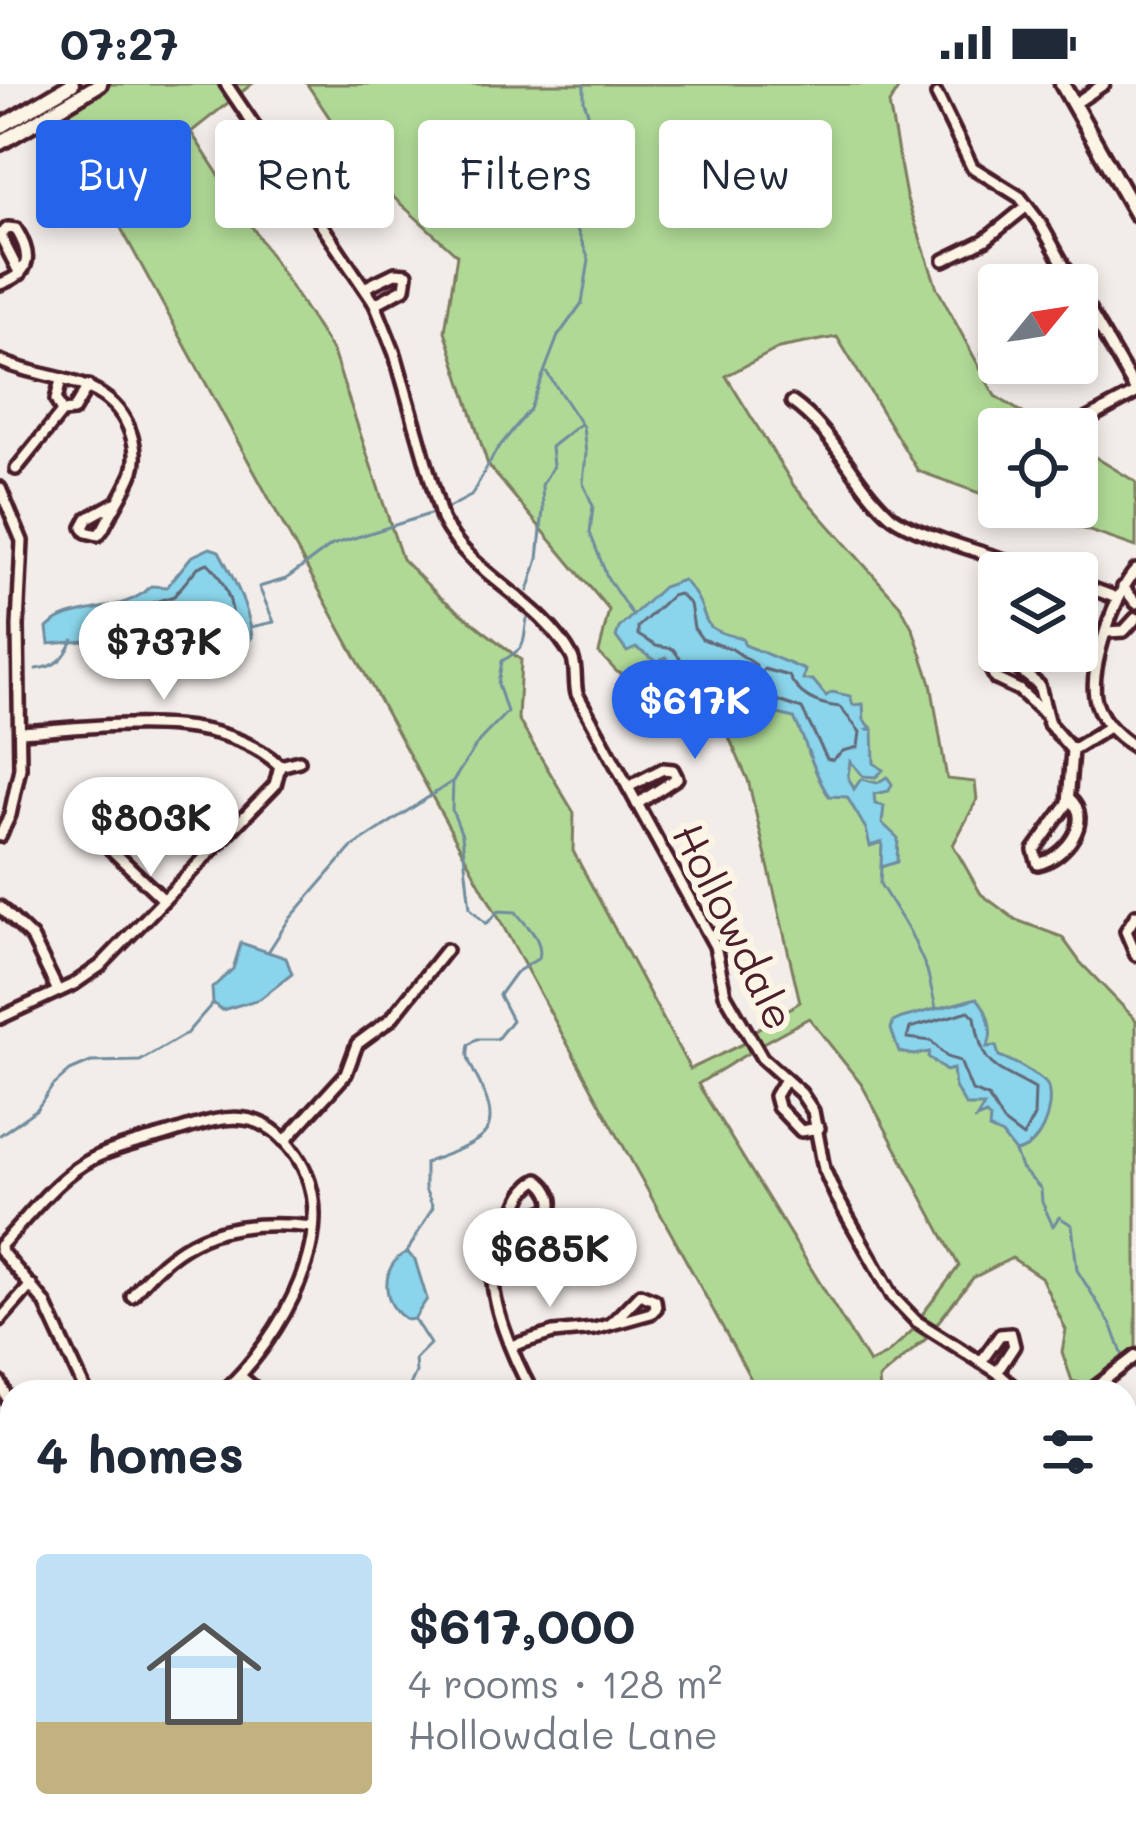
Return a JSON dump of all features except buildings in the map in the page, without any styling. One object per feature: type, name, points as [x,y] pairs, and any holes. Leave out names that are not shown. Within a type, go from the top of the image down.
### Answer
[{"type":"street","points":[[0,127],[72,84]]},
{"type":"street","points":[[0,143],[100,84]]},
{"type":"street","name":"Hollowdale","points":[[226,84],[375,304],[453,541],[535,612],[575,661],[577,694],[715,946],[725,994],[762,1058],[801,1093],[819,1128],[824,1169],[836,1196],[893,1297],[916,1322],[1006,1380]]},
{"type":"street","points":[[1074,104],[1104,84]]},
{"type":"street","points":[[1066,85],[1136,214]]},
{"type":"street","points":[[938,95],[972,167],[1020,197],[1062,264]]},
{"type":"street","points":[[944,260],[985,240],[1027,206]]},
{"type":"street","points":[[0,284],[20,274],[29,261],[16,229],[8,228],[0,235],[2,244],[20,274]]},
{"type":"street","points":[[366,287],[395,273],[407,274],[405,289],[375,304]]},
{"type":"street","points":[[1098,331],[1136,392],[1098,413]]},
{"type":"street","points":[[0,361],[88,386],[117,406],[132,436],[134,470],[116,503]]},
{"type":"street","points":[[61,380],[56,400],[62,412]]},
{"type":"street","points":[[16,470],[62,412],[73,411],[88,386]]},
{"type":"street","points":[[792,402],[814,418],[879,502],[902,524],[985,552]]},
{"type":"street","points":[[0,488],[22,541],[21,732],[16,790],[0,836]]},
{"type":"street","points":[[1136,570],[1117,598],[1095,695],[1108,727],[1136,748]]},
{"type":"street","points":[[1124,587],[1136,603]]},
{"type":"street","points":[[1098,591],[1117,598]]},
{"type":"street","points":[[1108,632],[1124,631],[1136,618]]},
{"type":"street","points":[[1047,716],[1019,690],[996,679],[991,660],[1007,661],[1039,685],[1047,716],[1049,724],[1072,750],[1069,798],[1034,850],[1038,864],[1057,857],[1082,820],[1069,798]]},
{"type":"street","points":[[21,732],[172,726],[250,743],[280,766]]},
{"type":"street","points":[[1072,750],[1108,727]]},
{"type":"street","points":[[280,766],[299,760]]},
{"type":"street","points":[[0,1018],[100,966],[275,785],[280,766]]},
{"type":"street","points":[[628,787],[663,769],[673,770],[677,778],[672,784],[637,804]]},
{"type":"street","points":[[97,836],[163,898]]},
{"type":"street","points":[[0,907],[32,938],[58,991]]},
{"type":"street","points":[[1136,915],[1126,931],[1136,955]]},
{"type":"street","points":[[285,1141],[346,1074],[357,1044],[391,1019],[446,950]]},
{"type":"street","points":[[785,1079],[776,1096],[778,1107],[801,1131],[819,1128]]},
{"type":"street","points":[[81,1380],[56,1321],[0,1248],[58,1184],[94,1158],[229,1118],[261,1123],[285,1141],[312,1186],[313,1227],[301,1278],[274,1332],[236,1380]]},
{"type":"street","points":[[508,1225],[551,1209],[553,1199],[538,1180],[527,1185],[508,1225],[492,1286],[527,1380]]},
{"type":"street","points":[[131,1296],[166,1258],[214,1232],[256,1222],[313,1227]]},
{"type":"street","points":[[0,1320],[31,1285]]},
{"type":"street","points":[[512,1346],[553,1333],[611,1324],[651,1313],[655,1300],[640,1294],[611,1324]]},
{"type":"street","points":[[981,1362],[1000,1335],[1011,1334],[1014,1346],[997,1372]]},
{"type":"street","points":[[1104,1380],[1136,1356]]},
{"type":"street","points":[[240,1376],[245,1380]]},
{"type":"green space","points":[[107,84],[252,84],[191,132],[191,120],[62,120],[58,113]]},
{"type":"green space","points":[[307,84],[901,84],[889,104],[906,196],[937,288],[978,364],[978,384],[989,384],[995,396],[1015,408],[978,408],[978,492],[918,471],[837,337],[779,348],[726,376],[794,486],[900,605],[913,629],[931,683],[947,779],[975,782],[977,800],[953,845],[981,894],[1016,920],[1062,937],[1136,1020],[1136,1348],[1094,1380],[1072,1380],[1062,1352],[1066,1330],[1041,1277],[1012,1258],[973,1278],[935,1326],[921,1316],[959,1266],[862,1085],[809,1018],[761,1044],[754,1031],[800,1002],[748,780],[719,715],[617,672],[599,653],[609,610],[488,465],[445,331],[457,255],[427,228],[635,228],[635,120],[418,120],[418,220],[394,198],[394,120],[331,120]]},
{"type":"green space","points":[[191,132],[215,169],[215,228],[253,228],[333,352],[402,559],[439,596],[521,660],[518,719],[574,813],[573,851],[690,1069],[745,1043],[750,1052],[698,1084],[869,1363],[887,1354],[914,1329],[927,1338],[879,1380],[751,1380],[121,228],[191,228]]},
{"type":"green space","points":[[1098,459],[1136,482],[1136,547],[1081,528],[1098,528]]},
{"type":"water","points":[[210,548],[219,551],[244,603],[252,637],[247,643],[184,629],[49,644],[47,628],[58,620],[127,602],[151,586],[167,587],[191,557]]},
{"type":"water","points":[[683,580],[715,629],[805,670],[803,680],[813,680],[826,696],[832,692],[850,696],[853,705],[863,704],[864,720],[873,730],[874,763],[883,770],[876,777],[863,776],[850,761],[848,777],[854,789],[861,779],[877,783],[887,777],[892,784],[889,791],[874,794],[875,804],[884,806],[882,823],[898,838],[897,862],[881,867],[882,842],[870,846],[866,829],[847,797],[829,796],[794,718],[762,710],[752,698],[757,689],[750,687],[727,697],[703,693],[680,683],[666,657],[658,662],[636,648],[627,652],[616,637],[619,628],[663,587]]},
{"type":"water","points":[[241,943],[286,958],[292,974],[260,999],[222,1010],[213,1003],[212,988],[233,969]]},
{"type":"water","points":[[977,998],[989,1022],[987,1047],[996,1046],[999,1056],[1048,1087],[1043,1127],[1032,1144],[1015,1152],[1002,1135],[989,1129],[986,1115],[976,1119],[984,1106],[966,1106],[955,1087],[953,1069],[946,1071],[928,1057],[929,1052],[899,1052],[891,1029],[902,1018]]},
{"type":"water","points":[[407,1252],[415,1260],[427,1299],[414,1319],[408,1320],[393,1306],[387,1286],[392,1266]]},
{"type":"waterway","points":[[448,508],[471,496],[496,451],[530,409],[558,336],[582,303],[589,260],[576,227],[540,211],[533,203],[533,182],[560,172],[575,149],[596,138],[584,101],[584,84]]},
{"type":"waterway","points":[[547,373],[583,427],[583,483],[593,506],[590,533],[608,579],[633,616]]},
{"type":"waterway","points":[[528,591],[538,559],[542,485],[553,466],[551,447],[580,424]]},
{"type":"waterway","points":[[251,627],[274,622],[259,587],[286,579],[332,545],[433,513]]},
{"type":"waterway","points":[[268,952],[288,921],[351,848],[453,781],[479,741],[507,712],[498,684],[502,661],[523,644],[527,619]]},
{"type":"waterway","points":[[36,669],[59,661],[73,640]]},
{"type":"waterway","points":[[407,1252],[433,1207],[425,1189],[425,1163],[475,1142],[489,1124],[485,1094],[468,1059],[469,1045],[477,1039],[497,1039],[512,1020],[499,995],[515,973],[539,958],[540,951],[516,912],[499,911],[486,924],[470,908],[462,835],[452,810],[453,781]]},
{"type":"waterway","points":[[881,867],[880,884],[910,932],[927,970],[936,1008]]},
{"type":"waterway","points":[[0,1135],[37,1109],[70,1071],[91,1062],[140,1061],[186,1034],[213,1003]]},
{"type":"waterway","points":[[1015,1152],[1021,1168],[1041,1189],[1053,1226],[1059,1217],[1072,1225],[1077,1270],[1112,1326],[1124,1359]]},
{"type":"waterway","points":[[412,1380],[415,1359],[430,1344],[414,1319]]},
{"type":"waterway","points":[[1133,1367],[1136,1370]]}]
